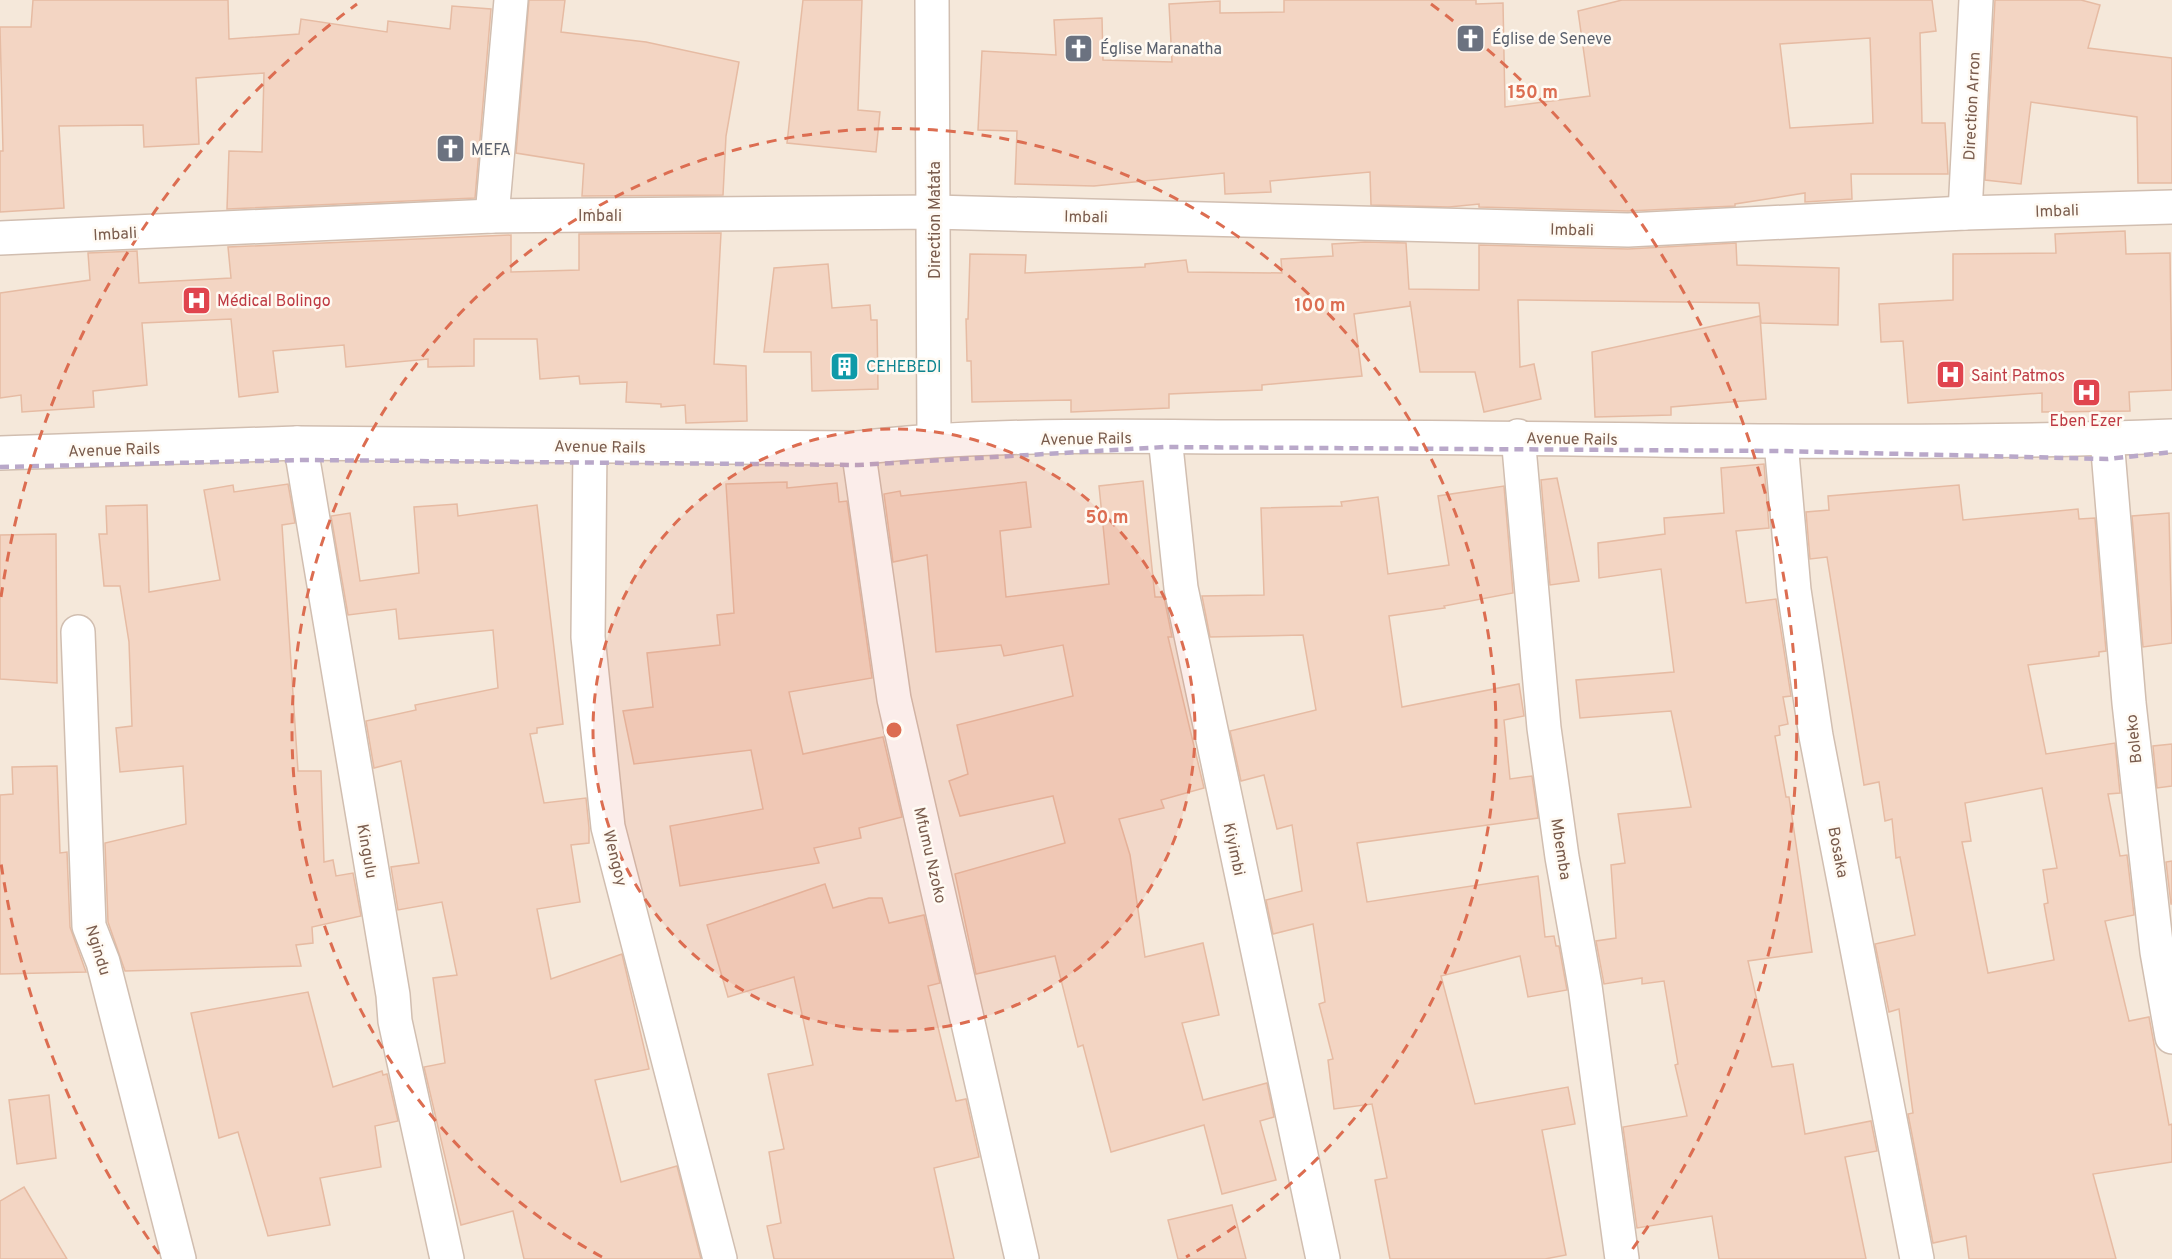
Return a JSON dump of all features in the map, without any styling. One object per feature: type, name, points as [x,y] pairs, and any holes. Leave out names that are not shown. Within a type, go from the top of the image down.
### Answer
[{"type":"street","points":[[492,216],[511,0]]},
{"type":"street","name":"Direction Matata","points":[[932,0],[934,439]]},
{"type":"street","name":"Direction Arron","points":[[1965,213],[1976,0]]},
{"type":"street","name":"Imbali","points":[[0,238],[492,216],[934,212],[1628,230],[1965,213],[2172,207]]},
{"type":"street","name":"Avenue Rails","points":[[0,453],[297,442],[590,447],[858,448],[934,439],[1518,436],[1781,442],[2107,439],[2172,436]]},
{"type":"street","name":"Mbemba","points":[[1518,436],[1544,728],[1562,856],[1585,986],[1622,1259]]},
{"type":"street","name":"Kiyimbi","points":[[1165,437],[1181,588],[1323,1259]]},
{"type":"street","name":"Boleko","points":[[2107,439],[2128,703],[2157,952],[2172,1037]]},
{"type":"street","name":"Kingulu","points":[[297,442],[303,460],[393,995],[395,1021],[447,1259]]},
{"type":"street","name":"Bosaka","points":[[1781,442],[1794,590],[1816,736],[1917,1259]]},
{"type":"street","name":"Wengoy","points":[[590,447],[588,637],[608,827],[720,1259]]},
{"type":"street","name":"Mfumu Nzoko","points":[[858,448],[894,699],[1022,1259]]},
{"type":"street","name":"Ngindu","points":[[78,632],[89,926],[103,962],[179,1259]]},
{"type":"shaded area","points":[[0,0],[2172,0],[2172,1259],[0,1259]]},
{"type":"building","points":[[33,0],[228,0],[229,39],[299,34],[301,19],[387,32],[388,21],[450,29],[452,6],[491,9],[475,198],[227,209],[229,151],[262,152],[264,73],[196,78],[199,144],[144,147],[143,125],[59,126],[64,208],[0,212],[0,151],[3,151],[0,27],[31,27]]},
{"type":"building","points":[[529,0],[565,0],[561,32],[646,42],[739,62],[726,136],[723,195],[582,196],[584,164],[516,153]]},
{"type":"building","points":[[803,0],[862,0],[858,110],[880,112],[876,152],[787,143]]},
{"type":"building","points":[[1284,0],[1476,0],[1476,4],[1503,3],[1505,107],[1590,96],[1578,11],[1622,0],[1932,0],[1936,31],[1920,33],[1922,123],[1945,123],[1948,174],[1851,174],[1852,199],[1805,202],[1805,193],[1735,204],[1735,206],[1628,211],[1479,207],[1479,204],[1449,207],[1371,205],[1370,172],[1270,181],[1271,192],[1225,194],[1224,173],[1094,186],[1015,184],[1017,131],[978,130],[982,51],[1056,55],[1054,20],[1102,18],[1103,60],[1172,62],[1169,4],[1220,1],[1220,13],[1284,12]],"holes":[[[1870,38],[1873,123],[1790,128],[1780,44]]]},
{"type":"building","points":[[1995,0],[2081,0],[2100,5],[2088,48],[2172,58],[2172,183],[2138,183],[2137,117],[2031,102],[2021,184],[1985,180]]},
{"type":"building","points":[[2125,231],[2126,254],[2170,253],[2172,390],[2129,392],[2130,411],[2042,412],[2042,393],[1908,403],[1903,341],[1881,342],[1879,304],[1953,300],[1953,254],[2056,253],[2055,234]]},
{"type":"building","points":[[721,233],[714,364],[746,366],[747,421],[686,423],[685,405],[661,407],[661,404],[626,402],[627,382],[580,384],[579,376],[540,379],[537,339],[474,339],[474,366],[428,367],[428,359],[346,367],[344,345],[273,351],[278,392],[239,397],[231,319],[142,323],[147,385],[93,391],[94,407],[22,412],[21,395],[0,398],[0,293],[90,280],[88,253],[137,251],[139,283],[231,278],[228,247],[511,235],[511,272],[579,270],[579,234]]},
{"type":"building","points":[[1406,243],[1409,289],[1479,290],[1479,245],[1628,249],[1736,243],[1737,265],[1839,268],[1838,325],[1761,323],[1759,303],[1518,300],[1520,367],[1534,364],[1541,399],[1484,412],[1475,372],[1420,372],[1410,301],[1410,306],[1354,314],[1362,376],[1262,385],[1262,390],[1169,394],[1169,408],[1071,412],[1071,400],[972,402],[971,361],[967,361],[966,319],[968,319],[970,254],[1026,255],[1025,273],[1145,267],[1145,264],[1186,260],[1188,272],[1282,273],[1281,259],[1333,256],[1332,244]]},
{"type":"building","points":[[828,264],[832,308],[870,305],[871,320],[877,320],[878,389],[812,391],[811,352],[764,352],[774,268]]},
{"type":"building","points":[[1760,316],[1766,399],[1671,407],[1671,415],[1595,417],[1592,352]]},
{"type":"building","points":[[1764,464],[1769,528],[1736,531],[1746,603],[1776,599],[1791,696],[1783,697],[1788,724],[1779,726],[1780,735],[1775,736],[1786,797],[1789,797],[1812,952],[1748,961],[1772,1067],[1793,1064],[1805,1134],[1871,1121],[1877,1151],[1845,1157],[1866,1259],[1719,1259],[1712,1216],[1637,1228],[1623,1127],[1687,1116],[1675,1065],[1678,1064],[1664,981],[1642,984],[1642,978],[1604,984],[1596,941],[1616,938],[1611,865],[1625,863],[1618,814],[1691,807],[1671,711],[1580,718],[1576,680],[1674,672],[1661,569],[1599,578],[1598,543],[1665,534],[1664,518],[1724,513],[1721,468]]},
{"type":"building","points":[[1557,478],[1579,581],[1550,585],[1541,480]]},
{"type":"building","points":[[1143,481],[1155,597],[1164,597],[1172,637],[1168,637],[1204,788],[1161,800],[1164,808],[1119,819],[1130,855],[1145,957],[1203,943],[1219,1015],[1182,1023],[1203,1100],[1267,1083],[1274,1117],[1260,1121],[1276,1180],[1222,1194],[1204,1125],[1111,1152],[1083,1045],[1078,1047],[1055,956],[976,974],[955,874],[1065,843],[1053,796],[960,816],[949,781],[968,774],[957,725],[1073,696],[1063,645],[1004,656],[1001,645],[936,652],[927,555],[893,562],[884,494],[900,491],[901,496],[1026,482],[1031,527],[1000,531],[1006,597],[1109,584],[1099,486]]},
{"type":"building","points":[[787,482],[787,488],[837,483],[839,502],[847,501],[872,678],[789,692],[803,754],[883,737],[902,817],[859,828],[861,838],[814,848],[819,863],[680,886],[670,826],[763,809],[751,750],[634,764],[623,711],[653,707],[647,653],[720,645],[717,615],[734,613],[726,484]]},
{"type":"building","points":[[288,484],[295,523],[282,525],[298,771],[321,771],[324,862],[333,860],[336,876],[353,873],[361,916],[312,927],[313,943],[296,945],[301,966],[125,971],[108,922],[105,843],[186,824],[183,766],[120,772],[116,728],[132,726],[129,642],[120,586],[104,586],[99,534],[107,534],[106,506],[147,505],[149,592],[220,580],[204,490],[233,485],[234,492]]},
{"type":"building","points":[[1959,485],[1963,520],[2078,509],[2079,519],[2095,518],[2106,651],[2099,652],[2099,656],[2028,665],[2046,754],[2115,743],[2120,793],[2108,794],[2120,856],[2127,855],[2134,915],[2105,921],[2129,1021],[2149,1017],[2169,1125],[2172,1124],[2172,1162],[2093,1174],[2116,1259],[1969,1259],[1966,1236],[1933,1243],[1908,1114],[1913,1113],[1899,1009],[1889,1012],[1875,944],[1915,935],[1900,857],[1896,858],[1892,819],[1885,821],[1879,782],[1864,785],[1827,557],[1810,559],[1806,512],[1829,510],[1828,496]],"holes":[[[2042,788],[2057,868],[2043,870],[2048,903],[2044,904],[2054,960],[1988,973],[1962,842],[1971,841],[1965,803]]]},
{"type":"building","points":[[1504,486],[1513,593],[1444,606],[1445,608],[1389,616],[1402,707],[1519,684],[1524,716],[1504,720],[1510,779],[1532,776],[1538,818],[1357,843],[1367,902],[1538,876],[1545,937],[1554,936],[1556,946],[1559,946],[1567,990],[1528,997],[1520,956],[1441,976],[1475,1104],[1568,1087],[1575,1124],[1542,1130],[1566,1255],[1545,1259],[1390,1259],[1375,1180],[1387,1178],[1372,1104],[1334,1109],[1328,1060],[1333,1059],[1319,1004],[1325,1002],[1313,924],[1273,934],[1266,900],[1302,891],[1292,825],[1277,829],[1264,775],[1241,781],[1230,731],[1316,710],[1303,635],[1210,637],[1202,596],[1264,595],[1261,508],[1342,506],[1341,502],[1378,497],[1388,574],[1449,565],[1438,496]]},
{"type":"building","points":[[457,504],[458,516],[537,505],[563,724],[537,728],[537,733],[530,734],[544,803],[586,798],[589,828],[589,843],[571,845],[580,902],[537,909],[551,979],[622,954],[649,1069],[595,1080],[621,1182],[677,1166],[701,1259],[524,1259],[513,1211],[461,1225],[424,1067],[445,1063],[433,978],[457,975],[442,902],[398,910],[391,867],[419,863],[401,761],[374,768],[366,721],[416,710],[415,705],[498,688],[493,630],[399,639],[396,609],[348,615],[331,516],[350,513],[360,581],[419,573],[414,507]]},
{"type":"building","points":[[2169,513],[2172,643],[2143,647],[2132,516]]},
{"type":"building","points":[[56,534],[57,683],[0,679],[0,535]]},
{"type":"building","points":[[2172,744],[2172,786],[2157,788],[2153,746]]},
{"type":"building","points":[[57,766],[60,853],[67,852],[70,927],[86,972],[0,974],[0,795],[13,794],[12,767]]},
{"type":"building","points":[[2172,861],[2172,904],[2171,904],[2166,862]]},
{"type":"building","points":[[825,884],[833,908],[869,898],[882,898],[889,923],[924,915],[940,983],[928,986],[956,1101],[966,1099],[979,1157],[934,1168],[954,1259],[774,1259],[767,1226],[781,1223],[769,1152],[784,1149],[768,1074],[813,1065],[794,977],[728,997],[707,925]]},
{"type":"building","points":[[308,992],[333,1087],[382,1071],[383,1075],[387,1074],[398,1121],[375,1126],[381,1167],[320,1178],[330,1225],[268,1236],[238,1132],[219,1138],[191,1013]]},
{"type":"building","points":[[49,1095],[56,1158],[17,1164],[9,1100]]},
{"type":"building","points":[[24,1187],[67,1259],[0,1259],[0,1201]]},
{"type":"building","points":[[1232,1205],[1246,1259],[1178,1259],[1168,1220]]},
{"type":"railway","points":[[0,467],[303,460],[858,465],[1165,447],[1781,451],[2108,459],[2172,452]]},
{"type":"place","name":"Église de Seneve","points":[[1471,38]]},
{"type":"place","name":"Église Maranatha","points":[[1079,48]]},
{"type":"place","name":"MEFA","points":[[450,149]]},
{"type":"place","name":"Médical Bolingo","points":[[196,300]]},
{"type":"place","name":"CEHEBEDI","points":[[845,366]]},
{"type":"place","name":"Saint Patmos","points":[[1950,375]]},
{"type":"place","name":"Eben Ezer","points":[[2086,392]]}]
